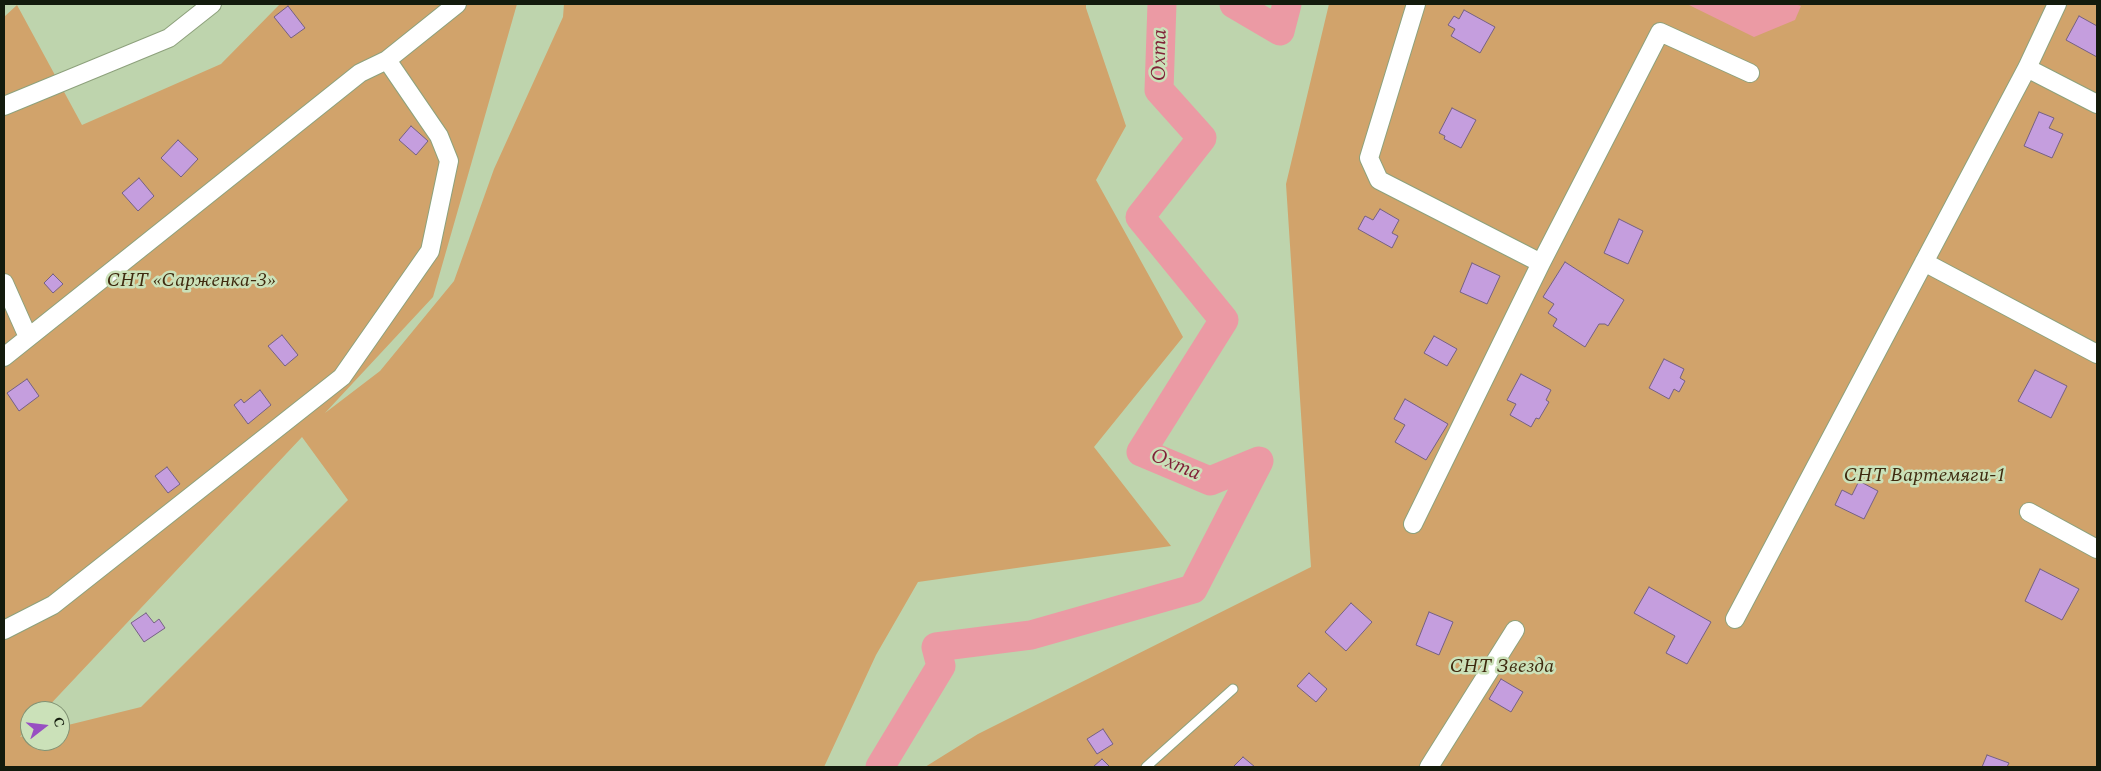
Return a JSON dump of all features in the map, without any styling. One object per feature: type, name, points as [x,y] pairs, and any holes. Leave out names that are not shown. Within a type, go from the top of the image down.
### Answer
[{"type":"street","points":[[4,106],[169,38],[212,4]]},
{"type":"street","points":[[4,356],[360,73],[387,60],[457,4]]},
{"type":"street","points":[[1416,4],[1370,158],[1379,180],[1541,263]]},
{"type":"street","points":[[1735,619],[2027,68],[2057,4]]},
{"type":"street","points":[[1413,524],[1541,263],[1660,32],[1750,72]]},
{"type":"street","points":[[4,630],[53,605],[342,376],[430,252],[449,161],[439,136],[387,60]]},
{"type":"street","points":[[2027,68],[2097,104]]},
{"type":"street","points":[[1924,262],[2097,354]]},
{"type":"street","points":[[4,283],[28,337]]},
{"type":"street","points":[[2029,512],[2097,549]]},
{"type":"street","points":[[1428,767],[1515,630]]},
{"type":"lane","points":[[1146,767],[1233,689]]},
{"type":"green space","name":"СНТ «Сарженка-3»","points":[[280,4],[517,4],[433,297],[325,413],[380,371],[454,281],[494,169],[563,17],[564,4],[1086,4],[1126,126],[1096,180],[1183,337],[1094,447],[1171,546],[918,582],[876,655],[824,767],[4,767],[4,17],[17,5],[82,125],[221,64]],"holes":[[[302,437],[348,500],[141,707],[70,725],[70,751],[20,751],[20,701],[53,701]]]},
{"type":"green space","points":[[1329,4],[2097,4],[2097,767],[925,767],[978,734],[1311,567],[1286,184]]},
{"type":"shaded area","points":[[1687,4],[1795,4],[1801,6],[1795,20],[1754,37]]},
{"type":"building","points":[[288,6],[305,28],[291,38],[274,17]]},
{"type":"building","points":[[1464,10],[1495,27],[1480,53],[1451,36],[1455,29],[1448,25],[1454,16],[1459,19]]},
{"type":"building","points":[[2079,16],[2097,26],[2097,57],[2066,40]]},
{"type":"building","points":[[1452,108],[1476,120],[1461,148],[1444,139],[1445,136],[1439,133]]},
{"type":"building","points":[[2039,112],[2054,118],[2049,128],[2063,134],[2052,158],[2024,146]]},
{"type":"building","points":[[411,126],[428,141],[416,155],[399,140]]},
{"type":"building","points":[[178,140],[198,159],[181,177],[161,158]]},
{"type":"building","points":[[139,178],[154,196],[138,211],[122,193]]},
{"type":"building","points":[[1380,209],[1399,220],[1392,233],[1398,236],[1392,248],[1358,229],[1365,216],[1373,220]]},
{"type":"building","points":[[1619,219],[1643,231],[1628,264],[1604,253]]},
{"type":"building","points":[[1565,262],[1624,300],[1608,326],[1599,324],[1585,347],[1553,326],[1557,319],[1548,313],[1554,304],[1543,297]]},
{"type":"building","points":[[1472,263],[1500,276],[1487,304],[1460,292]]},
{"type":"building","points":[[53,274],[63,284],[53,293],[44,283]]},
{"type":"building","points":[[282,335],[298,355],[285,366],[268,346]]},
{"type":"building","points":[[1434,336],[1457,349],[1447,366],[1424,353]]},
{"type":"building","points":[[1664,359],[1684,369],[1680,378],[1685,381],[1679,392],[1674,389],[1669,399],[1649,388]]},
{"type":"building","points":[[2035,370],[2067,386],[2051,418],[2018,401]]},
{"type":"building","points":[[1521,374],[1551,390],[1546,400],[1549,402],[1539,419],[1536,418],[1531,427],[1510,415],[1516,404],[1507,400]]},
{"type":"building","points":[[27,379],[39,396],[19,411],[7,393]]},
{"type":"building","points":[[260,390],[271,405],[248,424],[234,405],[241,399],[244,403]]},
{"type":"building","points":[[1405,399],[1448,424],[1426,460],[1395,442],[1405,425],[1394,419]]},
{"type":"building","points":[[167,467],[180,484],[168,493],[155,476]]},
{"type":"building","points":[[1859,481],[1878,491],[1864,519],[1835,505],[1842,490],[1852,495]]},
{"type":"building","points":[[2040,569],[2079,589],[2062,620],[2025,601]]},
{"type":"building","points":[[1649,587],[1711,622],[1687,664],[1666,653],[1675,636],[1634,613]]},
{"type":"building","points":[[1351,603],[1372,622],[1346,651],[1325,632]]},
{"type":"building","points":[[1429,612],[1453,622],[1439,655],[1416,645]]},
{"type":"building","points":[[146,613],[154,623],[159,619],[165,628],[144,642],[131,623]]},
{"type":"building","points":[[1309,673],[1327,689],[1316,702],[1297,686]]},
{"type":"building","points":[[1501,679],[1523,692],[1511,712],[1489,699]]},
{"type":"building","points":[[1103,729],[1113,744],[1097,754],[1087,739]]},
{"type":"building","points":[[1987,755],[2009,763],[2007,767],[1982,767]]},
{"type":"building","points":[[1243,757],[1255,767],[1233,767]]},
{"type":"building","points":[[1102,759],[1110,767],[1093,767]]},
{"type":"waterway","name":"Охта","points":[[880,767],[941,666],[936,647],[1031,635],[1193,589],[1259,461],[1210,481],[1141,452],[1224,320],[1140,217],[1202,138],[1159,90],[1162,4]]},
{"type":"waterway","name":"Охта","points":[[1234,4],[1280,31],[1287,4]]},
{"type":"park label","name":"СНТ Вартемяги-1","points":[[1925,477]]},
{"type":"park label","name":"СНТ Звезда","points":[[1502,668]]}]
